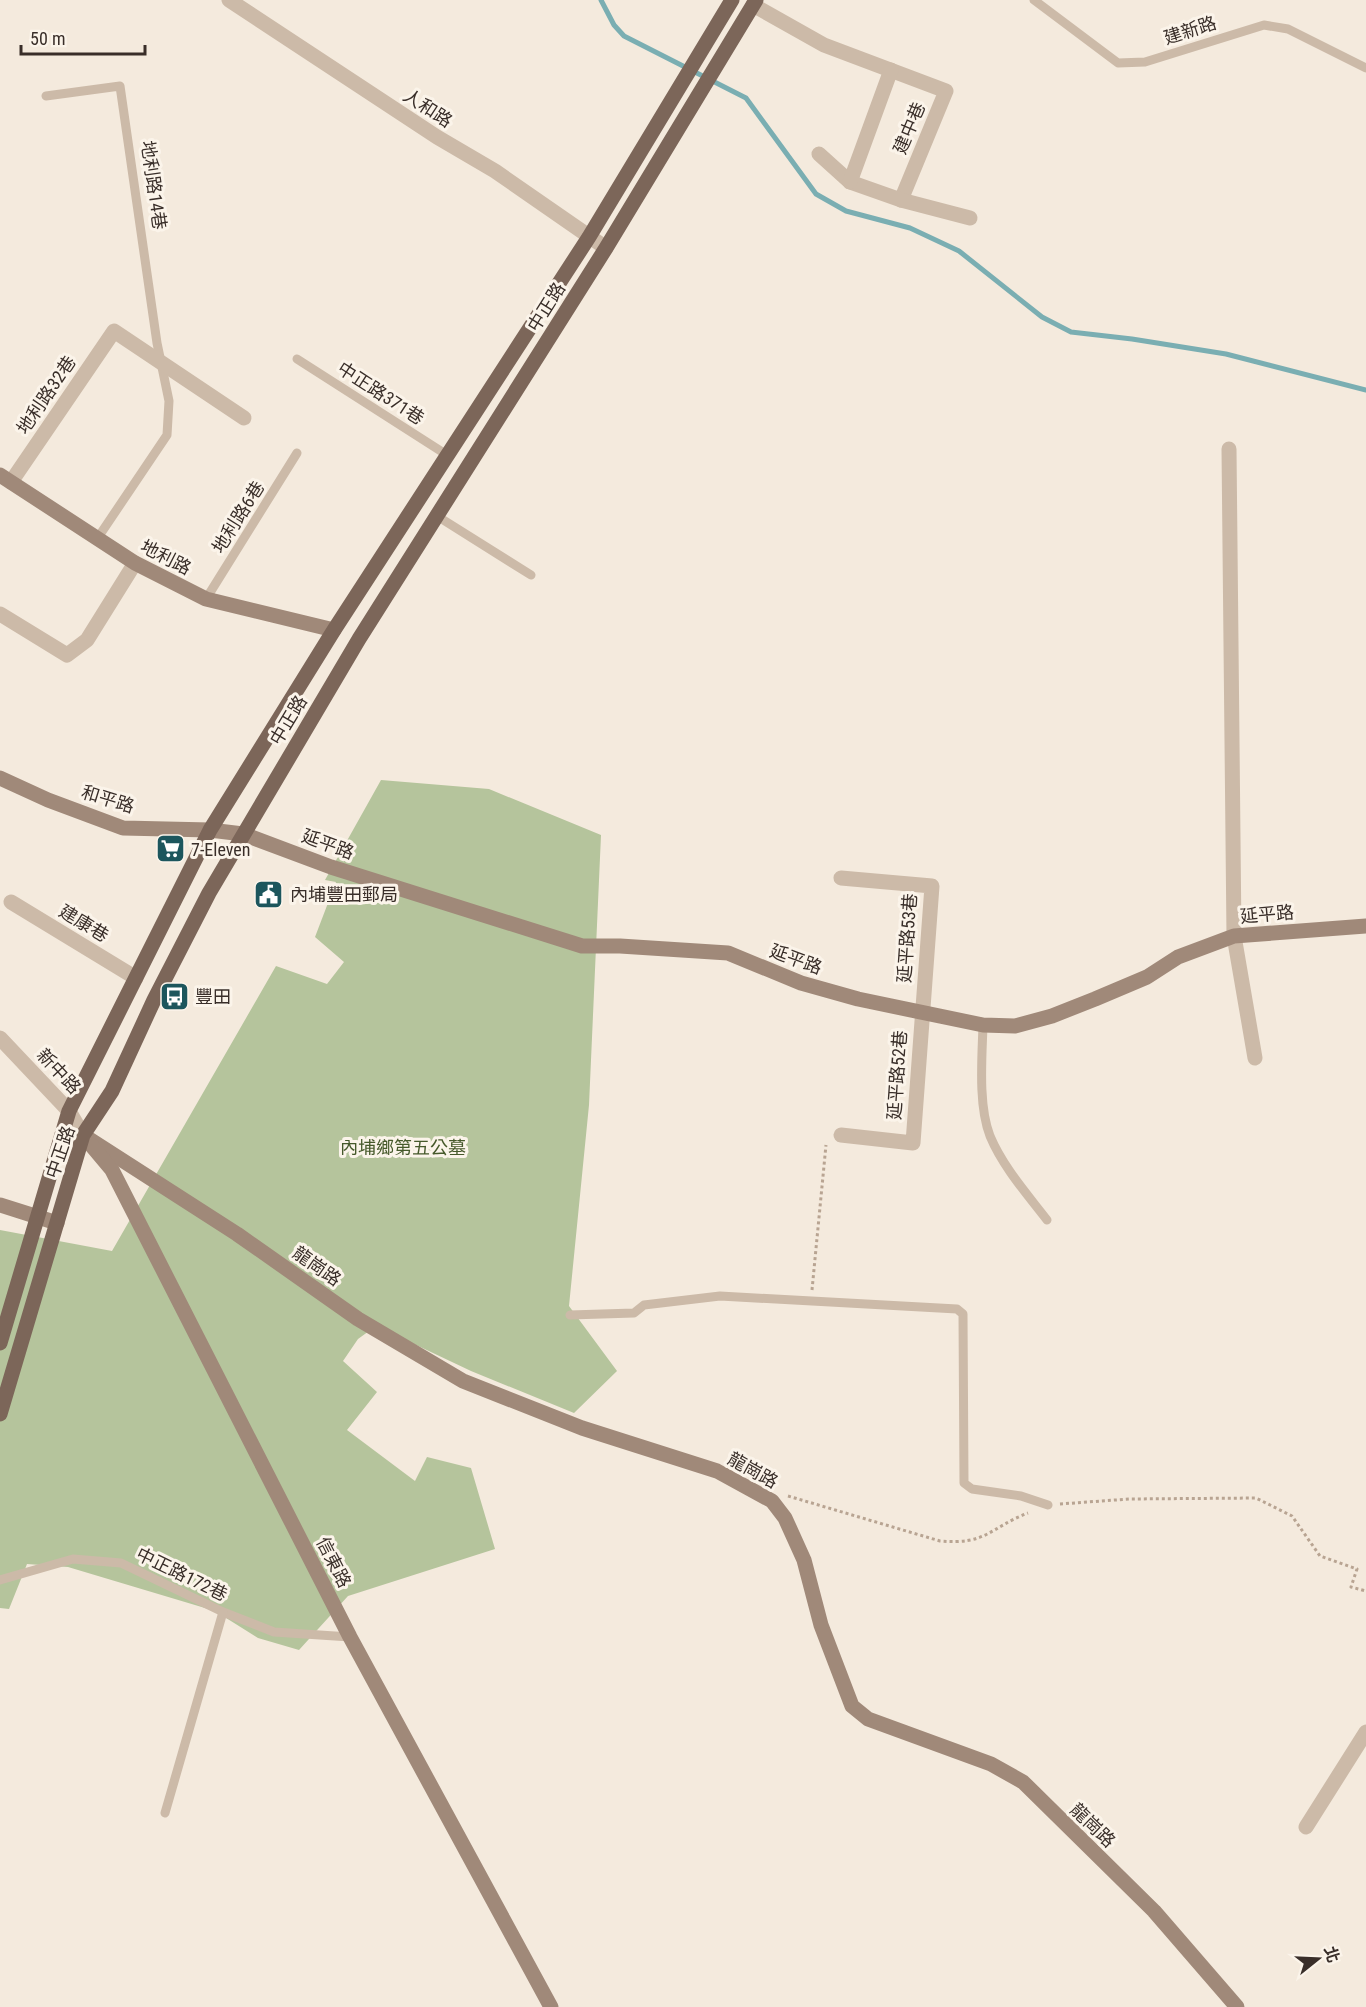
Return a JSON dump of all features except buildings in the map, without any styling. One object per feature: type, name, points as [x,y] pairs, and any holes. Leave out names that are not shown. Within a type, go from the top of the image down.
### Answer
[{"type":"main road","name":"中正路","points":[[0,1342],[69,1111],[210,830],[334,630],[589,237],[732,0]]},
{"type":"main road","name":"中正路","points":[[0,1413],[83,1135],[112,1090],[154,1000],[243,834],[359,639],[606,248],[711,71],[755,2]]},
{"type":"street","name":"人和路","points":[[229,0],[437,137],[495,171],[606,248]]},
{"type":"street","name":"建中巷","points":[[755,2],[824,45],[946,91],[901,200]]},
{"type":"street","name":"建中巷","points":[[849,182],[891,70]]},
{"type":"street","points":[[819,154],[849,182],[901,200],[970,218]]},
{"type":"street","name":"地利路32巷","points":[[5,478],[114,331],[161,363]]},
{"type":"street","points":[[161,363],[244,418]]},
{"type":"street","points":[[1229,449],[1234,936],[1256,1058]]},
{"type":"street","name":"地利路","points":[[5,478],[135,563],[207,599],[334,630]]},
{"type":"street","points":[[0,614],[67,655],[87,640],[135,563]]},
{"type":"street","name":"和平路","points":[[0,778],[48,800],[123,828],[210,830]]},
{"type":"street","name":"延平路","points":[[210,830],[243,834],[331,867],[582,946],[620,946],[728,953],[801,983],[858,999],[983,1025],[1015,1026],[1052,1016],[1147,977],[1178,957],[1234,936],[1366,926]]},
{"type":"street","name":"延平路53巷","points":[[841,878],[932,886],[921,1011]]},
{"type":"street","name":"建康巷","points":[[11,902],[136,978]]},
{"type":"street","name":"延平路52巷","points":[[841,1135],[912,1143],[921,1011]]},
{"type":"street","name":"新中路","points":[[0,1038],[69,1111],[83,1135]]},
{"type":"street","name":"龍崗路","points":[[83,1135],[237,1234],[358,1319],[463,1381],[582,1428],[717,1471],[772,1501],[785,1518],[804,1560],[821,1625],[852,1706],[868,1719],[991,1764],[1023,1782],[1154,1911],[1238,2007]]},
{"type":"street","name":"信東路","points":[[83,1135],[112,1170],[350,1637],[551,2007]]},
{"type":"street","points":[[0,1205],[57,1223]]},
{"type":"street","points":[[1306,1827],[1366,1732]]},
{"type":"lane","name":"建新路","points":[[1034,0],[1118,63],[1145,62],[1264,25],[1288,29],[1366,68]]},
{"type":"lane","name":"地利路14巷","points":[[46,96],[120,86],[161,363],[169,401],[167,435],[97,539]]},
{"type":"lane","name":"中正路371巷","points":[[297,359],[447,455]]},
{"type":"lane","name":"地利路6巷","points":[[207,599],[297,453]]},
{"type":"lane","points":[[437,516],[531,575]]},
{"type":"lane","points":[[983,1025],[981,1068],[990,1134],[1005,1164],[1047,1220]]},
{"type":"lane","points":[[570,1315],[634,1313],[644,1305],[720,1296],[957,1309],[963,1314],[964,1483],[972,1490],[1020,1496],[1048,1505]]},
{"type":"lane","name":"中正路172巷","points":[[0,1580],[73,1559],[121,1563],[223,1612],[274,1632],[350,1637]]},
{"type":"lane","points":[[165,1813],[223,1612]]},
{"type":"path","points":[[811,1301],[826,1145]]},
{"type":"path","points":[[772,1501],[787,1495],[940,1541],[957,1542],[981,1540],[1015,1518],[1048,1505],[1129,1499],[1256,1498],[1292,1516],[1320,1556],[1357,1569],[1351,1587],[1366,1591]]},
{"type":"green space","name":"內埔鄉第五公墓","points":[[381,780],[489,789],[601,835],[589,1105],[569,1306],[617,1371],[574,1413],[471,1371],[376,1326],[358,1339],[343,1361],[377,1392],[347,1430],[415,1481],[427,1457],[471,1468],[495,1549],[348,1596],[299,1650],[258,1638],[215,1611],[68,1567],[27,1564],[9,1609],[0,1608],[0,1230],[112,1251],[276,966],[327,984],[344,962],[315,937],[336,882],[325,880]]},
{"type":"waterway","points":[[601,0],[614,25],[624,36],[746,98],[816,194],[846,211],[910,228],[959,251],[1042,317],[1071,332],[1226,354],[1366,390]]},
{"type":"place","name":"7-Eleven","points":[[170,849]]},
{"type":"place","name":"內埔豐田郵局","points":[[269,894]]},
{"type":"place","name":"豐田","points":[[174,996]]}]
